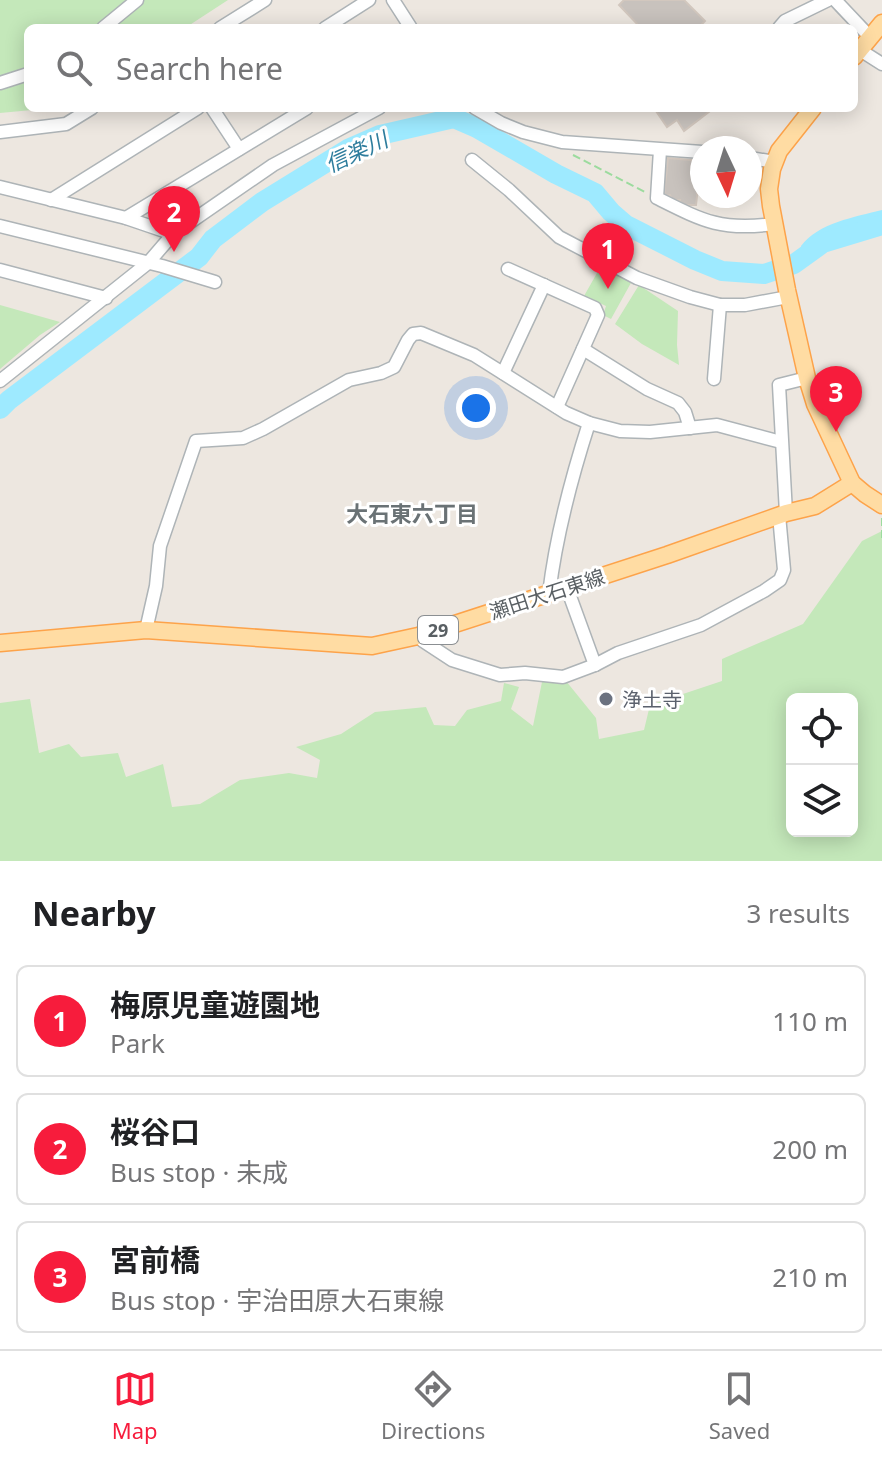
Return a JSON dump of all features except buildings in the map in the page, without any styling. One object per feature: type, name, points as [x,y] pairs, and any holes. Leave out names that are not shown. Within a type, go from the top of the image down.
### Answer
[{"type":"main road","points":[[861,48],[882,23]]},
{"type":"main road","points":[[810,112],[779,151],[775,162],[769,189],[775,228],[815,404],[852,483],[882,505]]},
{"type":"main road","name":"瀬田大石東線","points":[[0,643],[146,630],[372,646],[418,636],[815,506],[852,483]]},
{"type":"street","points":[[108,24],[137,0]]},
{"type":"street","points":[[226,24],[265,0]]},
{"type":"street","points":[[334,24],[369,0]]},
{"type":"street","points":[[393,0],[408,24]]},
{"type":"street","points":[[782,24],[828,0]]},
{"type":"street","points":[[835,0],[848,24]]},
{"type":"street","points":[[861,48],[882,64]]},
{"type":"street","points":[[0,83],[24,75]]},
{"type":"street","points":[[0,132],[66,124],[86,112]]},
{"type":"street","points":[[51,200],[192,112]]},
{"type":"street","points":[[215,112],[239,149]]},
{"type":"street","points":[[126,218],[300,112]]},
{"type":"street","points":[[0,381],[148,263],[173,234],[273,165],[372,112]]},
{"type":"street","points":[[482,112],[523,132],[562,142],[690,151]]},
{"type":"street","points":[[660,150],[657,198],[711,223],[775,228]]},
{"type":"street","points":[[472,160],[559,237],[637,278],[720,305],[745,305],[788,293]]},
{"type":"street","points":[[762,160],[775,162]]},
{"type":"street","points":[[0,187],[126,218],[173,234]]},
{"type":"street","points":[[0,226],[215,282]]},
{"type":"street","points":[[508,269],[595,308],[598,315],[557,407]]},
{"type":"street","points":[[0,270],[106,298]]},
{"type":"street","points":[[503,373],[544,285]]},
{"type":"street","points":[[714,379],[720,305]]},
{"type":"street","points":[[146,630],[156,586],[160,546],[196,441],[243,438],[349,380],[394,367],[413,334],[421,333],[474,355],[557,407],[589,423],[620,431],[650,432],[717,425],[781,442]]},
{"type":"street","points":[[583,349],[647,389],[678,403],[685,412],[690,428]]},
{"type":"street","points":[[418,636],[452,660],[500,675],[525,673],[563,677],[618,653],[701,625],[764,591],[780,580],[784,570],[779,385],[807,378]]},
{"type":"street","points":[[549,594],[566,498],[589,423]]},
{"type":"street","points":[[567,588],[595,665]]},
{"type":"path","points":[[562,142],[571,155],[657,198]]},
{"type":"path","points":[[882,505],[882,539]]},
{"type":"green space","points":[[0,0],[228,0],[191,24],[24,24],[24,111],[0,113]]},
{"type":"green space","points":[[601,266],[632,281],[611,319],[603,315],[606,306],[584,296]]},
{"type":"green space","points":[[639,285],[678,311],[679,365],[615,324]]},
{"type":"green space","points":[[0,305],[60,322],[0,369]]},
{"type":"green space","points":[[882,531],[882,861],[0,861],[0,703],[30,699],[39,753],[69,744],[81,757],[118,753],[126,777],[163,764],[172,807],[200,804],[240,780],[289,773],[317,778],[320,760],[296,747],[341,734],[375,712],[426,707],[434,725],[455,726],[467,710],[501,701],[504,683],[519,687],[511,709],[533,726],[542,682],[566,681],[596,718],[599,739],[644,730],[650,705],[722,681],[722,659],[803,624],[862,541]]},
{"type":"water","points":[[882,210],[882,231],[803,257],[801,246],[827,226]]},
{"type":"waterway","name":"信楽川","points":[[0,409],[199,257],[213,239],[262,202],[348,149],[380,135],[454,118],[595,193],[626,225],[722,271],[764,274],[794,264],[823,243],[882,225]]},
{"type":"place","name":"桜谷口","points":[[174,252]]},
{"type":"place","name":"梅原児童遊園地","points":[[608,289]]},
{"type":"place","name":"宮前橋","points":[[836,432]]},
{"type":"place","name":"浄土寺","points":[[606,699]]},
{"type":"district","name":"大石東六丁目","points":[[412,513]]}]
